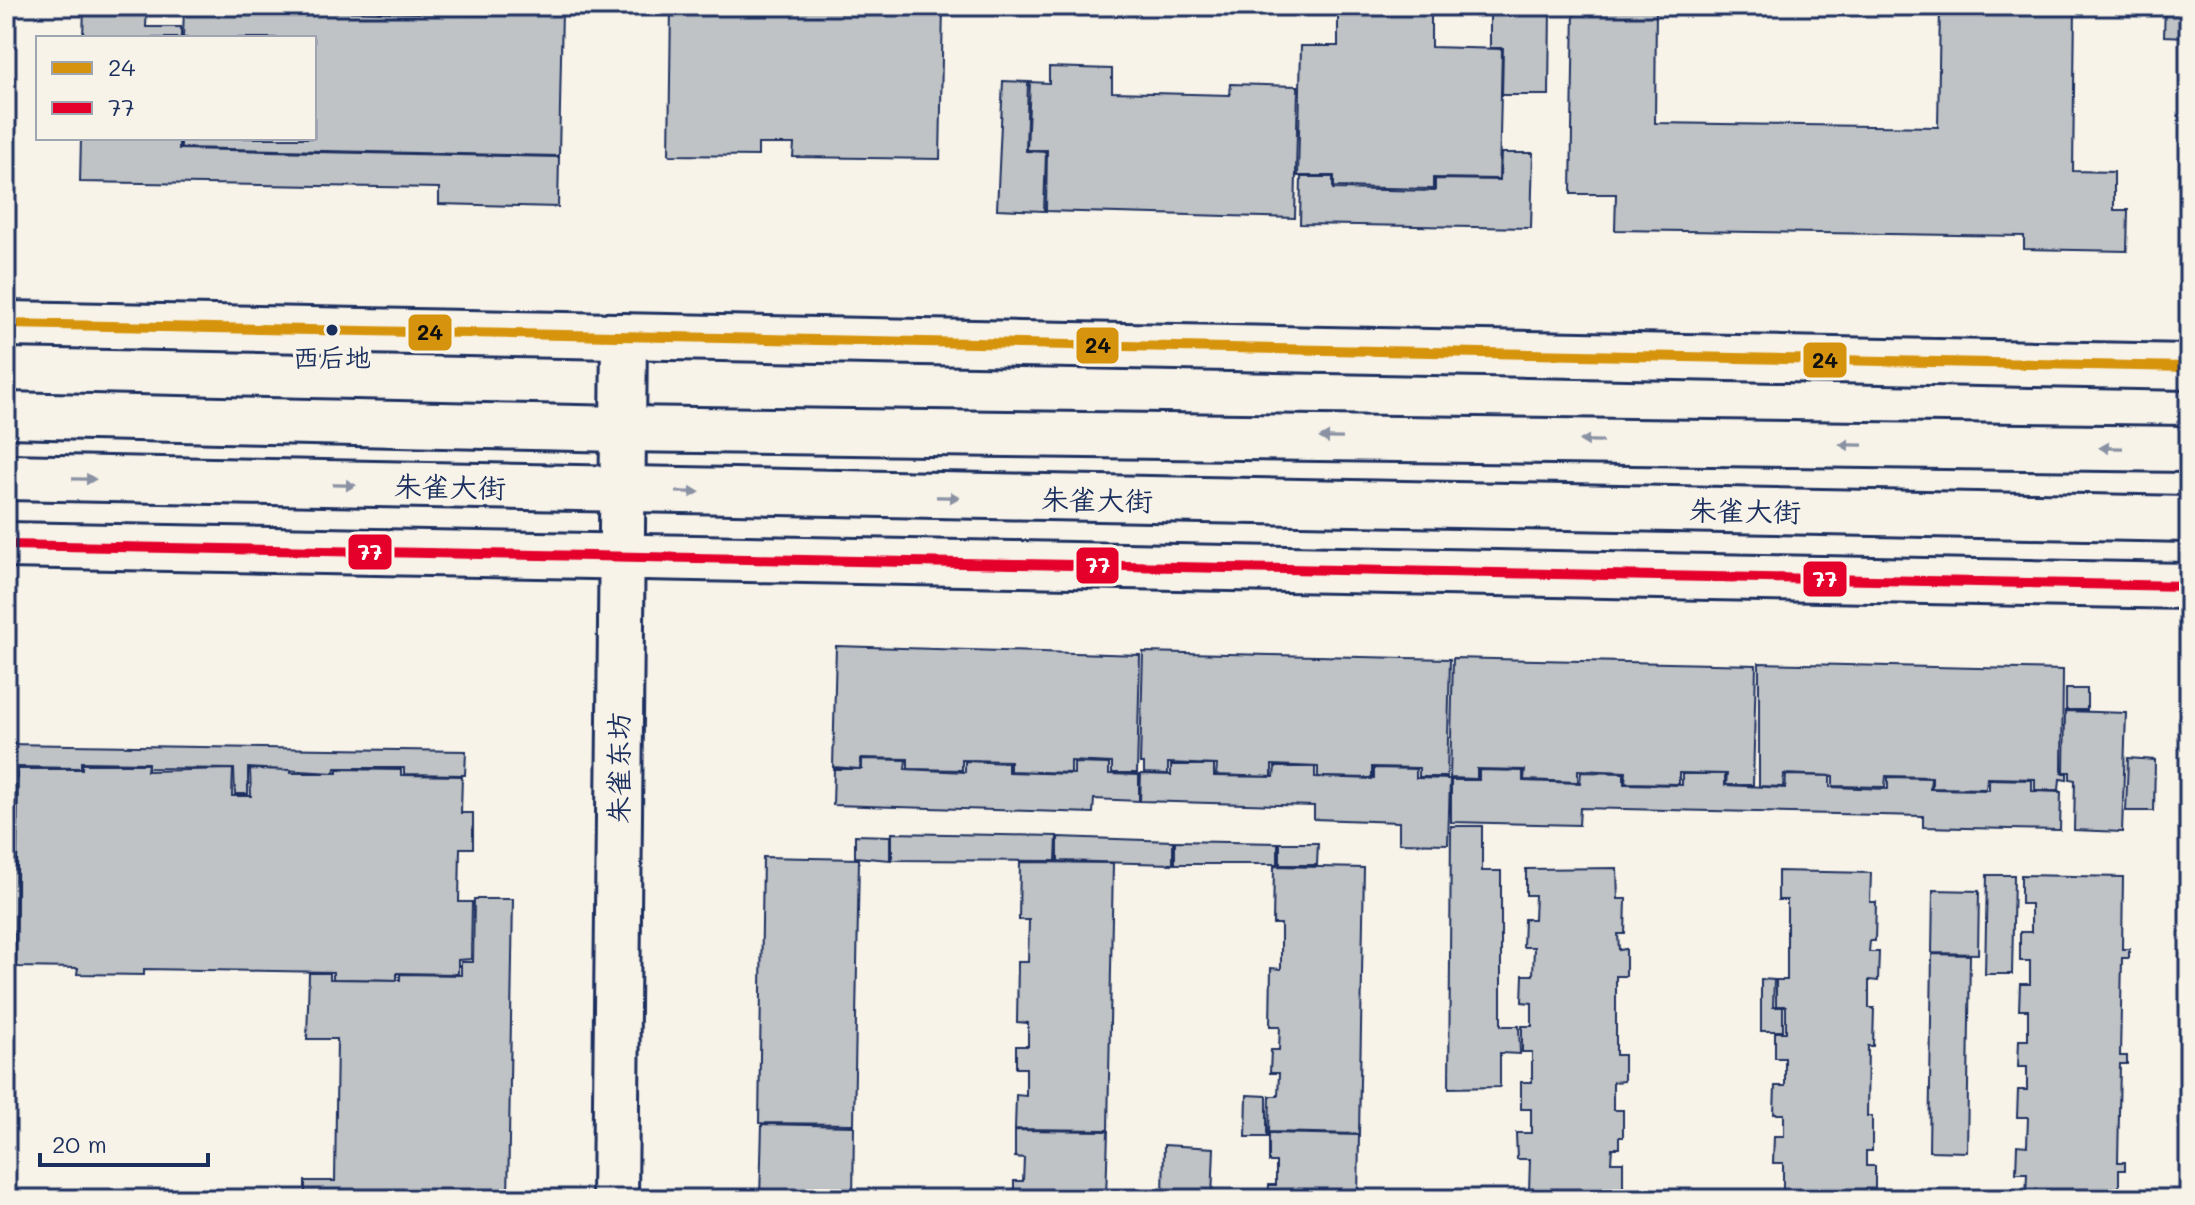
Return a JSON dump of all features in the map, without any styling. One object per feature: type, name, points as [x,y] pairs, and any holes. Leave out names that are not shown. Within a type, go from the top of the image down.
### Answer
[{"type":"street","points":[[6,324],[2189,367]]},
{"type":"street","name":"朱雀东坊","points":[[615,1199],[624,336]]},
{"type":"street","points":[[6,415],[622,429],[2189,449]]},
{"type":"street","name":"朱雀大街","points":[[6,477],[2189,519]]},
{"type":"street","points":[[6,545],[2189,586]]},
{"type":"building","points":[[84,6],[147,6],[146,27],[181,27],[181,36],[83,36]]},
{"type":"building","points":[[184,6],[337,6],[337,11],[500,15],[500,8],[562,9],[559,156],[181,148],[181,140],[316,140],[316,36],[183,36]]},
{"type":"building","points":[[671,6],[943,6],[940,159],[793,157],[794,144],[758,144],[758,156],[669,155]]},
{"type":"building","points":[[1338,6],[1437,6],[1437,13],[1431,13],[1431,47],[1502,49],[1499,179],[1433,178],[1433,189],[1334,187],[1334,176],[1298,176],[1301,46],[1338,46]]},
{"type":"building","points":[[1490,6],[1550,6],[1549,95],[1502,95],[1503,48],[1490,48]]},
{"type":"building","points":[[1574,6],[1656,6],[1655,123],[1938,127],[1940,6],[2075,6],[2073,171],[2114,172],[2114,210],[2128,210],[2127,251],[2024,249],[2024,236],[1615,230],[1616,194],[1571,194]]},
{"type":"building","points":[[2165,6],[2189,6],[2189,37],[2164,36]]},
{"type":"building","points":[[1049,67],[1112,69],[1112,92],[1230,95],[1231,84],[1298,86],[1295,218],[1046,211],[1047,150],[1027,150],[1030,82],[1049,83]]},
{"type":"building","points":[[1003,81],[1028,82],[1026,151],[1046,152],[1044,211],[997,209]]},
{"type":"building","points":[[81,140],[179,140],[179,149],[559,157],[558,207],[439,204],[439,188],[80,182]]},
{"type":"building","points":[[1501,153],[1533,153],[1531,228],[1300,224],[1301,177],[1333,177],[1333,189],[1435,191],[1435,179],[1500,180]]},
{"type":"building","points":[[836,646],[1140,655],[1137,773],[1112,773],[1112,763],[1071,761],[1071,773],[1010,771],[1010,761],[962,760],[962,770],[908,769],[908,759],[861,758],[860,769],[833,767]]},
{"type":"building","points":[[1143,652],[1450,659],[1447,777],[1419,777],[1419,768],[1372,767],[1372,778],[1318,777],[1318,767],[1272,765],[1272,777],[1216,775],[1217,765],[1168,763],[1168,774],[1144,773],[1144,763],[1140,763]]},
{"type":"building","points":[[1453,658],[1756,665],[1753,785],[1726,785],[1727,774],[1679,773],[1679,784],[1625,783],[1626,772],[1578,770],[1578,782],[1524,780],[1525,770],[1477,769],[1477,779],[1450,778]]},
{"type":"building","points":[[1759,663],[2063,670],[2062,773],[2067,773],[2067,780],[2060,779],[2059,790],[2035,790],[2035,779],[1987,778],[1986,789],[1932,788],[1932,777],[1886,776],[1885,787],[1833,786],[1833,776],[1784,774],[1783,787],[1759,786]]},
{"type":"building","points":[[2066,689],[2087,689],[2087,710],[2066,710]]},
{"type":"building","points":[[2065,711],[2126,713],[2122,832],[2074,830],[2075,780],[2070,779],[2070,772],[2064,772]]},
{"type":"building","points":[[6,744],[466,751],[465,775],[404,774],[404,768],[335,768],[334,773],[248,768],[248,794],[235,794],[234,769],[148,768],[148,763],[81,762],[81,768],[17,767],[15,966],[6,966]]},
{"type":"building","points":[[2128,758],[2155,760],[2154,811],[2126,811]]},
{"type":"building","points":[[862,759],[906,760],[905,769],[965,772],[965,761],[1008,763],[1008,772],[1074,774],[1074,763],[1109,764],[1109,774],[1139,775],[1139,801],[1094,799],[1093,813],[833,805],[834,769],[862,769]]},
{"type":"building","points":[[82,764],[148,764],[147,771],[233,769],[232,796],[251,796],[250,769],[291,770],[291,773],[337,773],[337,769],[401,770],[401,775],[462,776],[461,813],[473,813],[473,848],[460,848],[459,902],[472,902],[471,959],[458,960],[458,974],[397,973],[397,980],[333,979],[333,972],[144,969],[144,975],[77,974],[78,968],[16,967],[18,769],[82,769]]},
{"type":"building","points":[[1171,765],[1214,765],[1214,776],[1274,777],[1275,767],[1315,767],[1315,777],[1374,779],[1374,768],[1416,769],[1416,778],[1450,779],[1448,844],[1399,843],[1399,822],[1314,819],[1314,806],[1140,801],[1141,774],[1171,775]]},
{"type":"building","points":[[1479,770],[1523,771],[1523,781],[1580,783],[1581,772],[1624,773],[1624,784],[1682,785],[1682,774],[1725,774],[1725,785],[1785,788],[1786,775],[1830,776],[1830,787],[1888,789],[1888,777],[1931,778],[1930,789],[1989,790],[1989,779],[2032,780],[2032,791],[2061,792],[2060,830],[1923,827],[1923,816],[1580,808],[1579,825],[1451,822],[1451,780],[1479,780]]},
{"type":"building","points":[[1451,826],[1482,826],[1482,871],[1501,871],[1501,1026],[1519,1026],[1520,1054],[1500,1053],[1500,1087],[1449,1088]]},
{"type":"building","points":[[892,833],[1057,836],[1056,861],[892,860]]},
{"type":"building","points":[[855,835],[890,836],[890,860],[855,857]]},
{"type":"building","points":[[1058,837],[1173,841],[1173,864],[1058,861]]},
{"type":"building","points":[[1175,841],[1278,843],[1278,864],[1175,864]]},
{"type":"building","points":[[1280,843],[1318,843],[1317,865],[1280,865]]},
{"type":"building","points":[[763,857],[859,859],[854,1124],[759,1123]]},
{"type":"building","points":[[1020,862],[1113,863],[1108,1130],[1015,1129],[1016,1095],[1026,1096],[1026,1068],[1016,1068],[1016,1046],[1028,1046],[1028,1023],[1017,1022],[1018,962],[1028,962],[1029,920],[1019,920]]},
{"type":"building","points":[[1274,866],[1364,868],[1359,1134],[1269,1132],[1270,1096],[1278,1096],[1279,1073],[1270,1073],[1271,1050],[1279,1050],[1280,1026],[1270,1026],[1271,968],[1281,969],[1281,924],[1273,924]]},
{"type":"building","points":[[1617,868],[1618,899],[1626,899],[1625,934],[1618,934],[1619,950],[1626,949],[1626,976],[1616,976],[1616,1055],[1624,1055],[1624,1081],[1613,1082],[1613,1110],[1623,1110],[1623,1137],[1619,1137],[1619,1148],[1612,1148],[1611,1162],[1623,1162],[1623,1189],[1612,1189],[1612,1199],[1519,1199],[1519,1191],[1529,1191],[1530,1159],[1517,1159],[1516,1133],[1531,1133],[1531,1109],[1521,1109],[1521,1082],[1532,1082],[1532,1052],[1522,1052],[1522,1026],[1532,1026],[1532,1003],[1522,1002],[1523,975],[1533,975],[1534,947],[1523,947],[1524,919],[1534,919],[1535,895],[1526,895],[1526,869]]},
{"type":"building","points":[[1778,871],[1871,873],[1870,902],[1876,902],[1875,941],[1870,941],[1869,952],[1879,952],[1878,981],[1869,980],[1869,1008],[1874,1008],[1873,1046],[1868,1046],[1867,1116],[1872,1116],[1872,1151],[1866,1151],[1866,1166],[1875,1166],[1875,1195],[1866,1195],[1866,1199],[1773,1199],[1773,1192],[1783,1192],[1783,1163],[1773,1163],[1774,1136],[1784,1136],[1784,1114],[1774,1114],[1775,1086],[1785,1086],[1785,1058],[1775,1058],[1775,1032],[1786,1032],[1786,1006],[1776,1006],[1776,980],[1787,980],[1787,900],[1778,900]]},
{"type":"building","points":[[1987,875],[2014,875],[2012,974],[1985,974]]},
{"type":"building","points":[[2021,875],[2123,877],[2122,949],[2129,949],[2129,958],[2122,958],[2120,1056],[2127,1056],[2127,1064],[2120,1064],[2118,1162],[2125,1162],[2125,1170],[2119,1170],[2119,1199],[2016,1199],[2026,1198],[2027,1173],[2016,1173],[2017,1145],[2027,1146],[2028,1117],[2017,1117],[2018,1090],[2027,1090],[2027,1067],[2018,1067],[2019,1040],[2028,1040],[2028,1010],[2019,1010],[2020,984],[2030,984],[2030,961],[2020,961],[2020,932],[2031,932],[2031,904],[2021,904]]},
{"type":"building","points":[[1933,890],[1979,891],[1978,954],[1932,953]]},
{"type":"building","points":[[474,899],[513,899],[508,1199],[305,1199],[305,1181],[335,1181],[337,1039],[307,1039],[309,973],[330,973],[330,979],[400,980],[400,974],[461,975],[461,962],[473,962]]},
{"type":"building","points":[[1932,954],[1970,955],[1967,1152],[1929,1151]]},
{"type":"building","points":[[1761,979],[1774,980],[1773,1007],[1783,1007],[1783,1031],[1761,1031]]},
{"type":"building","points":[[1247,1095],[1267,1096],[1267,1137],[1246,1137]]},
{"type":"building","points":[[762,1124],[854,1126],[853,1199],[760,1199]]},
{"type":"building","points":[[1015,1130],[1108,1131],[1106,1199],[1014,1199],[1014,1181],[1023,1181],[1024,1158],[1015,1157]]},
{"type":"building","points":[[1269,1133],[1359,1135],[1358,1199],[1268,1199],[1269,1185],[1276,1185],[1276,1162],[1269,1162]]},
{"type":"building","points":[[1164,1145],[1214,1148],[1212,1199],[1163,1199]]},
{"type":"transit line","name":"24","points":[[6,324],[2189,367]]},
{"type":"transit line","name":"77","points":[[6,545],[2189,586]]},
{"type":"place","name":"西后地","points":[[332,330]]}]
